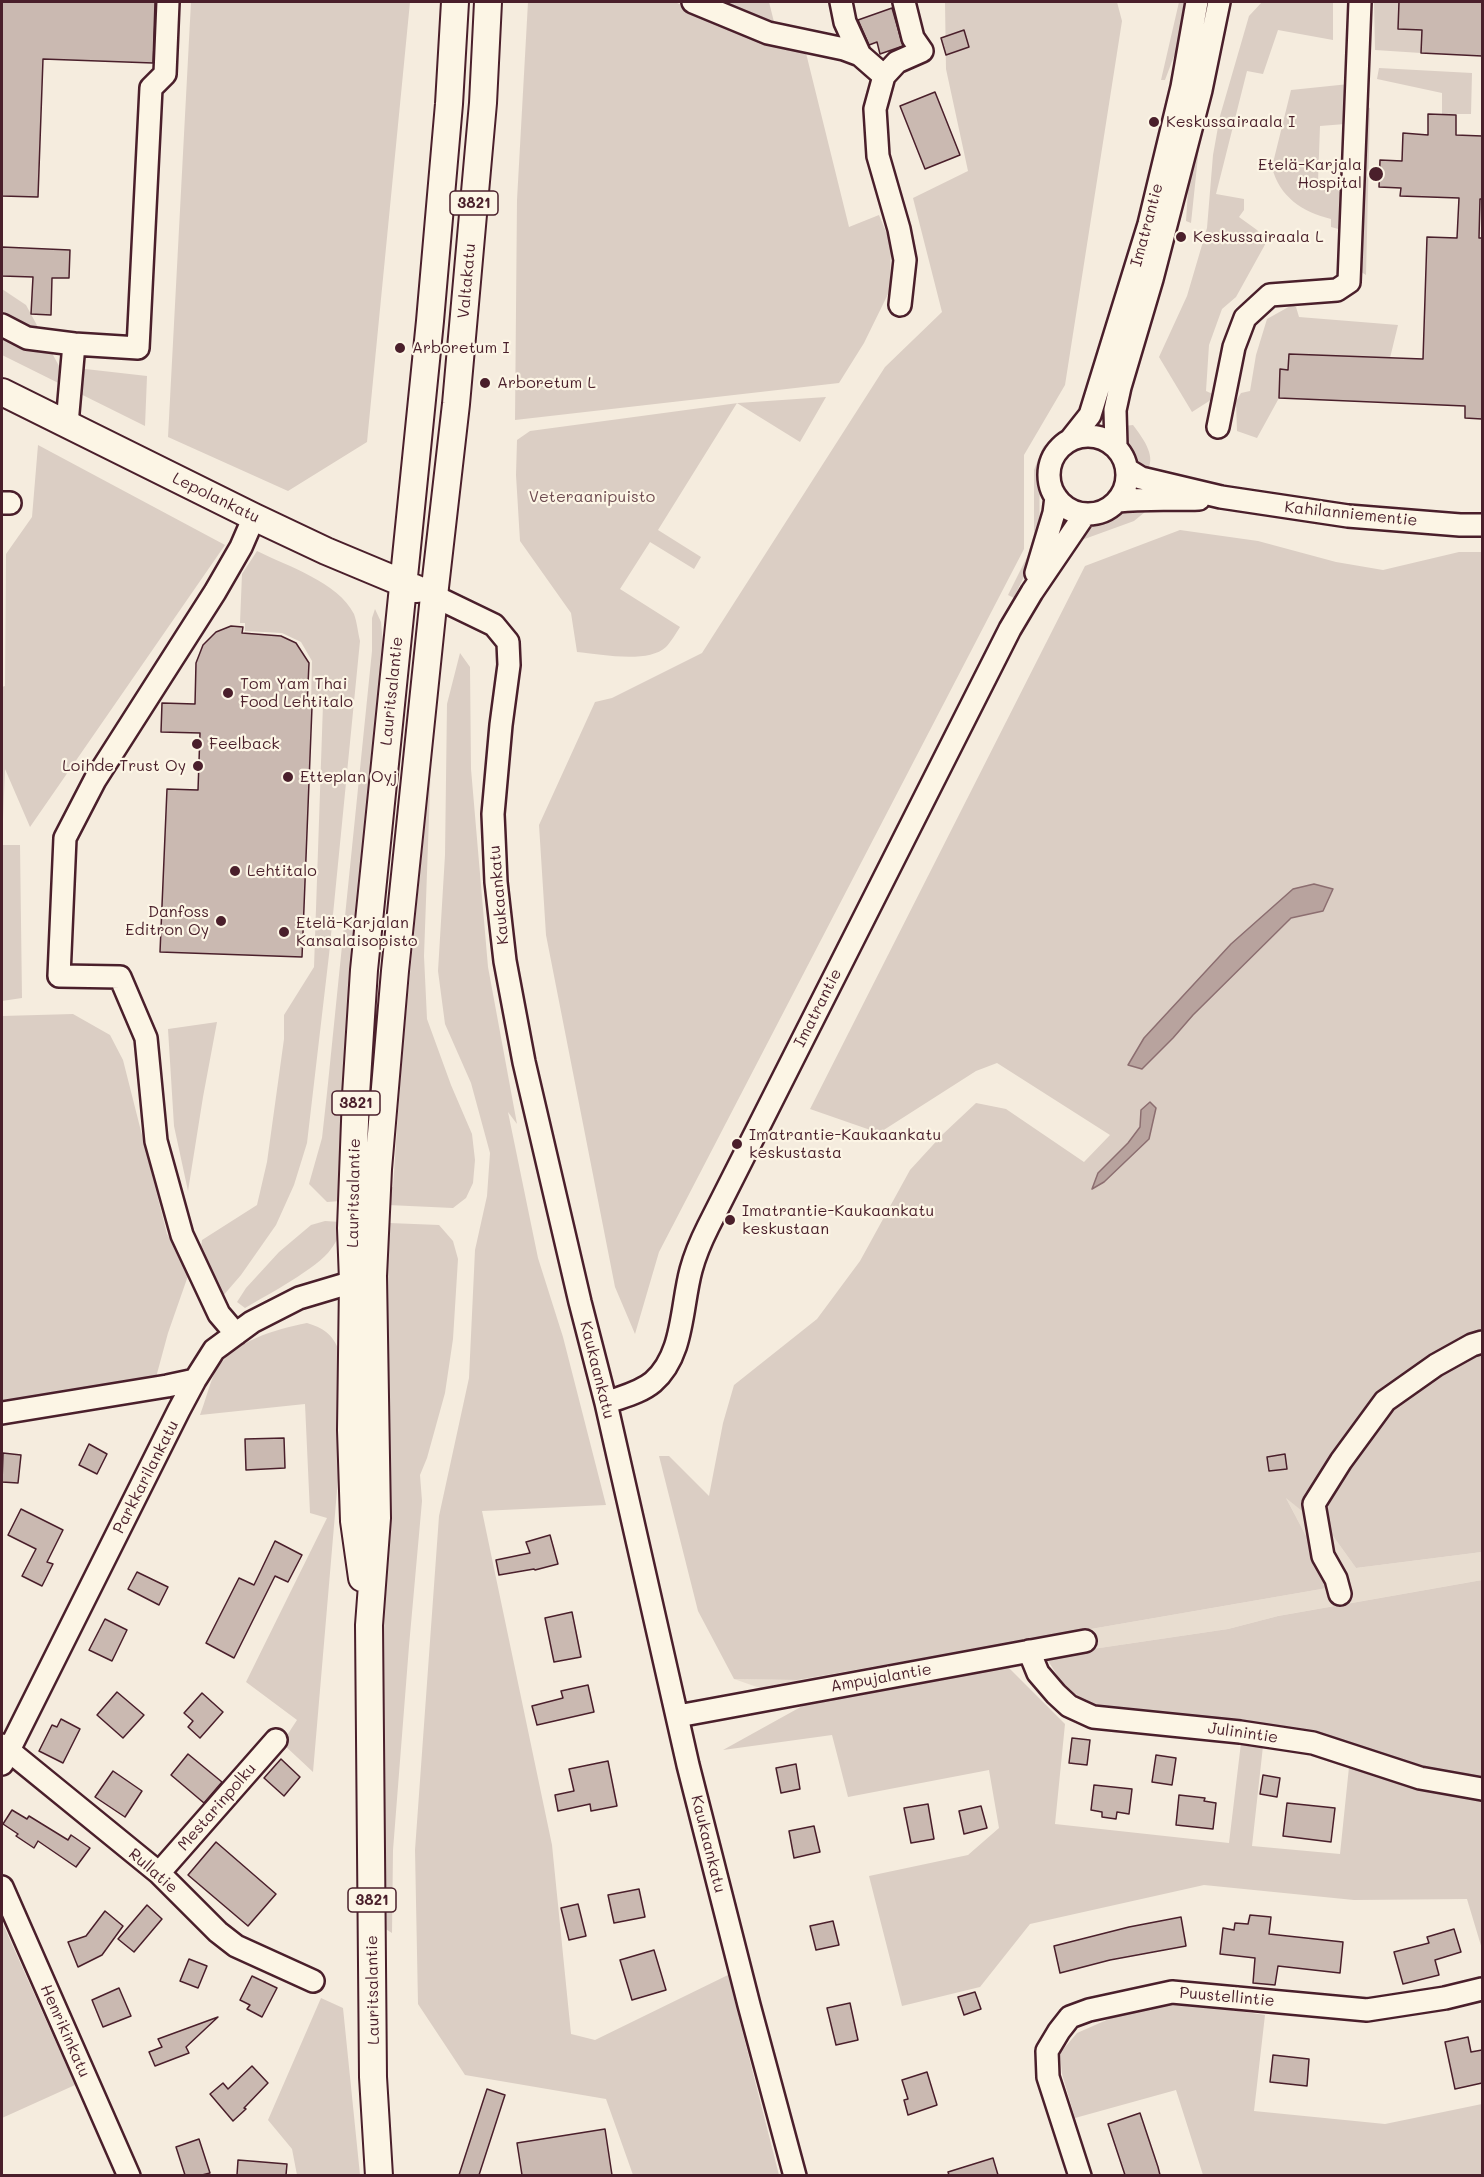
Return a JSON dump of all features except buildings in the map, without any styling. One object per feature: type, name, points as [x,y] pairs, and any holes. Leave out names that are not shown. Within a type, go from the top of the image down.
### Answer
[{"type":"main road","name":"Valtakatu","points":[[403,582],[431,309],[449,104],[455,2]]},
{"type":"main road","name":"Valtakatu","points":[[434,596],[456,404],[483,103],[488,2]]},
{"type":"main road","name":"Lepolankatu","points":[[2,392],[326,551],[434,596]]},
{"type":"main road","name":"Lauritsalantie","points":[[363,1279],[351,1228],[356,1106],[364,970],[403,582]]},
{"type":"main road","name":"Lauritsalantie","points":[[379,2175],[374,2077],[369,1625],[377,1518],[363,1279],[434,596]]},
{"type":"street","points":[[2,325],[27,338],[138,348],[151,88],[165,74],[168,2]]},
{"type":"street","points":[[693,2],[768,33],[844,49],[860,55],[884,76]]},
{"type":"street","points":[[841,2],[845,22],[860,55]]},
{"type":"street","points":[[900,305],[905,260],[899,229],[878,156],[875,109],[884,76],[897,62],[922,51],[913,38],[904,2]]},
{"type":"street","name":"Imatrantie","points":[[1071,439],[1090,415],[1149,224],[1182,87],[1197,2]]},
{"type":"street","name":"Imatrantie","points":[[1116,446],[1116,410],[1120,387],[1161,247],[1201,90],[1219,2]]},
{"type":"street","points":[[1218,427],[1234,346],[1245,318],[1270,295],[1337,290],[1349,282],[1360,2]]},
{"type":"street","points":[[67,424],[74,344]]},
{"type":"street","points":[[1083,435],[1095,435],[1107,439],[1116,446],[1123,455],[1128,470],[1125,489],[1118,501],[1103,512],[1085,514],[1074,512],[1056,498],[1051,487],[1050,465],[1061,445],[1083,435]]},
{"type":"street","name":"Kahilanniementie","points":[[1128,470],[1141,478],[1221,497],[1348,516],[1482,525]]},
{"type":"street","name":"Kahilanniementie","points":[[1118,501],[1139,498],[1155,500],[1221,497]]},
{"type":"street","name":"Imatrantie","points":[[1029,596],[1054,513],[1056,498]]},
{"type":"street","name":"Imatrantie","points":[[606,1403],[643,1389],[654,1382],[667,1366],[675,1347],[691,1271],[708,1227],[1004,640],[1029,596],[1085,514]]},
{"type":"street","points":[[236,1334],[219,1314],[182,1235],[156,1141],[146,1038],[120,977],[59,976],[65,838],[95,780],[216,592],[241,547],[254,517]]},
{"type":"street","name":"Kaukaankatu","points":[[434,596],[494,625],[508,642],[509,665],[493,814],[496,882],[505,961],[524,1062],[606,1403],[688,1765],[748,2005],[795,2175]]},
{"type":"street","name":"Parkkarilankatu","points":[[4,1753],[195,1380],[214,1350],[252,1322],[299,1298],[363,1279]]},
{"type":"street","points":[[1340,1594],[1336,1579],[1323,1556],[1314,1504],[1341,1461],[1385,1401],[1436,1365],[1482,1342]]},
{"type":"street","points":[[2,1413],[195,1380]]},
{"type":"street","name":"Ampujalantie","points":[[678,1716],[1084,1641]]},
{"type":"street","name":"Julinintie","points":[[1029,1651],[1038,1673],[1056,1694],[1069,1706],[1093,1717],[1240,1732],[1313,1743],[1420,1778],[1482,1789]]},
{"type":"street","name":"Mestarinpolku","points":[[159,1874],[276,1740]]},
{"type":"street","name":"Rullatie","points":[[4,1753],[159,1874],[218,1932],[236,1946],[314,1981]]},
{"type":"street","name":"Henrikinkatu","points":[[2,1887],[129,2175]]},
{"type":"street","name":"Puustellintie","points":[[1080,2175],[1048,2078],[1047,2051],[1070,2018],[1089,2010],[1172,1992],[1367,2010],[1445,1998],[1482,1989]]},
{"type":"shaded area","points":[[1314,884],[1333,889],[1323,911],[1291,918],[1142,1069],[1128,1065],[1144,1038],[1231,944],[1293,889]]},
{"type":"shaded area","points":[[1150,1102],[1156,1108],[1149,1139],[1104,1182],[1092,1189],[1098,1173],[1128,1143],[1140,1127],[1141,1110]]},
{"type":"shaded area","points":[[1285,1496],[1333,1536],[1356,1568],[1482,1552],[1482,1580],[1278,1616],[1228,1629],[1045,1656],[1008,1667],[806,1704],[734,1679],[797,1680],[1333,1587]]},
{"type":"green space","points":[[191,2],[410,2],[367,442],[288,491],[168,437]]},
{"type":"green space","points":[[528,2],[675,2],[705,16],[805,49],[849,227],[879,215],[891,244],[890,290],[864,343],[839,383],[515,420],[517,200]]},
{"type":"green space","points":[[713,2],[769,2],[775,26]]},
{"type":"green space","points":[[945,2],[1117,2],[1122,21],[1065,385],[1024,455],[1024,549],[659,1252],[635,1334],[615,1287],[546,935],[539,825],[595,702],[612,698],[702,653],[885,367],[942,312],[913,198],[968,171],[946,69]]},
{"type":"green space","points":[[1179,2],[1191,2],[1185,27],[1165,80],[1161,80]]},
{"type":"green space","points":[[1230,2],[1232,2],[1199,147],[1191,223],[1186,221],[1189,175]]},
{"type":"green space","points":[[1262,2],[1333,2],[1333,40],[1278,30],[1263,74],[1247,71],[1216,194],[1244,199],[1244,210],[1239,217],[1257,230],[1267,241],[1236,297],[1222,309],[1209,345],[1206,391],[1217,396],[1192,412],[1159,357],[1187,296],[1207,228],[1213,155],[1220,116],[1249,16]]},
{"type":"green space","points":[[1374,2],[1399,2],[1398,28],[1422,30],[1421,53],[1375,50]]},
{"type":"green space","points":[[1379,68],[1472,73],[1471,114],[1442,114],[1442,93],[1377,79]]},
{"type":"green space","points":[[1349,84],[1345,124],[1320,126],[1318,182],[1335,186],[1346,200],[1342,230],[1331,227],[1331,219],[1311,212],[1286,195],[1275,178],[1272,167],[1291,90]]},
{"type":"green space","points":[[1365,107],[1370,108],[1366,275],[1358,270]]},
{"type":"green space","points":[[2,289],[26,305],[59,366],[147,376],[145,426],[2,355]]},
{"type":"green space","points":[[1292,305],[1296,307],[1299,317],[1398,325],[1390,358],[1289,354],[1288,370],[1280,370],[1279,398],[1257,438],[1237,431],[1236,401],[1241,393],[1250,391],[1256,355],[1267,319]]},
{"type":"green space","points":[[826,397],[800,442],[738,403]]},
{"type":"green space","name":"Veteraanipuisto","points":[[737,403],[658,530],[701,557],[694,569],[650,542],[620,589],[680,627],[675,635],[666,647],[648,655],[623,657],[577,652],[571,613],[520,541],[516,475],[517,440],[530,431]]},
{"type":"green space","points":[[1077,416],[1068,432],[1046,453],[1041,475],[1039,533],[1032,558],[1014,598],[1008,595],[1027,557],[1034,534],[1034,470],[1043,447]]},
{"type":"green space","points":[[1133,425],[1149,452],[1148,469],[1134,456],[1129,445],[1124,426]]},
{"type":"green space","points":[[38,445],[225,545],[30,827],[5,769],[2,845],[2,687],[5,686],[6,554],[32,517]]},
{"type":"green space","points":[[1145,509],[1145,512],[1134,521],[1079,541],[1098,523],[1125,512]]},
{"type":"green space","points":[[1180,530],[1258,541],[1336,562],[1383,570],[1459,552],[1482,552],[1482,1552],[1356,1568],[1333,1536],[1286,1498],[1333,1587],[797,1680],[734,1679],[698,1611],[659,1456],[669,1456],[709,1496],[723,1423],[734,1385],[817,1319],[860,1261],[910,1170],[976,1103],[1006,1109],[1084,1162],[1110,1135],[997,1063],[976,1071],[879,1133],[810,1109],[1085,566]]},
{"type":"green space","points":[[257,551],[311,576],[336,593],[354,614],[360,641],[329,955],[307,1143],[294,1185],[276,1225],[241,1275],[222,1297],[200,1254],[202,1240],[257,1205],[267,1162],[284,1039],[284,1015],[314,967],[323,704],[311,703],[312,661],[301,642],[282,633],[245,631],[245,623],[240,623],[242,574]]},
{"type":"green space","points":[[375,609],[381,622],[384,655],[342,1097],[341,1201],[327,1202],[309,1184],[322,1138],[372,651],[372,618]]},
{"type":"green space","points":[[460,653],[470,667],[471,769],[488,967],[517,1124],[508,1112],[538,1258],[563,1337],[606,1505],[482,1511],[552,1845],[571,2034],[595,2040],[728,1975],[779,2175],[633,2175],[606,2099],[465,2075],[418,2004],[415,1850],[439,1516],[469,1378],[475,1250],[487,1196],[490,1153],[471,1083],[445,1024],[438,971],[445,855],[447,704]]},
{"type":"green space","points":[[431,761],[424,956],[427,1019],[472,1134],[475,1160],[473,1183],[466,1198],[453,1208],[388,1205],[389,1188],[393,1187],[402,1055]]},
{"type":"green space","points":[[2,845],[20,845],[22,998],[2,1001]]},
{"type":"green space","points":[[73,1014],[110,1035],[123,1060],[167,1234],[189,1273],[168,1333],[155,1381],[2,1403],[2,1016]]},
{"type":"green space","points":[[217,1022],[188,1191],[174,1126],[168,1029]]},
{"type":"green space","points":[[325,1221],[341,1222],[337,1239],[324,1256],[291,1281],[245,1308],[237,1302],[246,1288],[279,1252],[311,1225]]},
{"type":"green space","points":[[389,1223],[439,1225],[453,1241],[458,1259],[453,1339],[445,1393],[420,1475],[422,1501],[393,1850],[392,1933],[384,1928],[383,1752],[384,1487]]},
{"type":"green space","points":[[307,1323],[327,1332],[339,1351],[344,1497],[338,1479],[313,1772],[282,1743],[297,1720],[246,1682],[327,1518],[310,1513],[305,1404],[200,1415],[216,1370],[234,1351],[269,1333]]},
{"type":"green space","points":[[1482,1580],[1482,1780],[1440,1771],[1353,1745],[1095,1710],[1062,1683],[1045,1656],[1228,1629],[1278,1616]]},
{"type":"green space","points":[[1008,1667],[1065,1724],[1055,1824],[1229,1843],[1241,1743],[1263,1746],[1252,1846],[1340,1854],[1349,1767],[1450,1794],[1482,1800],[1482,1949],[1467,1899],[1354,1900],[1204,1885],[1030,1924],[980,1987],[902,2006],[869,1876],[968,1855],[999,1828],[989,1770],[848,1797],[832,1735],[723,1750],[806,1704]]},
{"type":"green space","points":[[2,1922],[75,2085],[2,2118]]},
{"type":"green space","points":[[321,1998],[343,2008],[360,2175],[297,2175],[292,2149],[268,2120]]},
{"type":"green space","points":[[1180,2002],[1265,2015],[1254,2111],[1385,2124],[1482,2104],[1482,2175],[1203,2175],[1176,2090],[1075,2118],[1062,2074],[1060,2053],[1077,2033],[1118,2015]]},
{"type":"place","name":"Keskussairaala I","points":[[1154,122]]},
{"type":"place","name":"Etelä-Karjala Hospital","points":[[1376,174]]},
{"type":"place","name":"Keskussairaala L","points":[[1181,237]]},
{"type":"place","name":"Arboretum I","points":[[400,348]]},
{"type":"place","name":"Arboretum L","points":[[485,383]]},
{"type":"place","name":"Tom Yam Thai Food Lehtitalo","points":[[228,693]]},
{"type":"place","name":"Feelback","points":[[197,744]]},
{"type":"place","name":"Loihde Trust Oy","points":[[198,766]]},
{"type":"place","name":"Etteplan Oyj","points":[[288,777]]},
{"type":"place","name":"Lehtitalo","points":[[235,871]]},
{"type":"place","name":"Danfoss Editron Oy","points":[[221,921]]},
{"type":"place","name":"Etelä-Karjalan Kansalaisopisto","points":[[284,932]]},
{"type":"place","name":"Imatrantie-Kaukaankatu keskustasta","points":[[737,1144]]},
{"type":"place","name":"Imatrantie-Kaukaankatu keskustaan","points":[[730,1220]]}]
